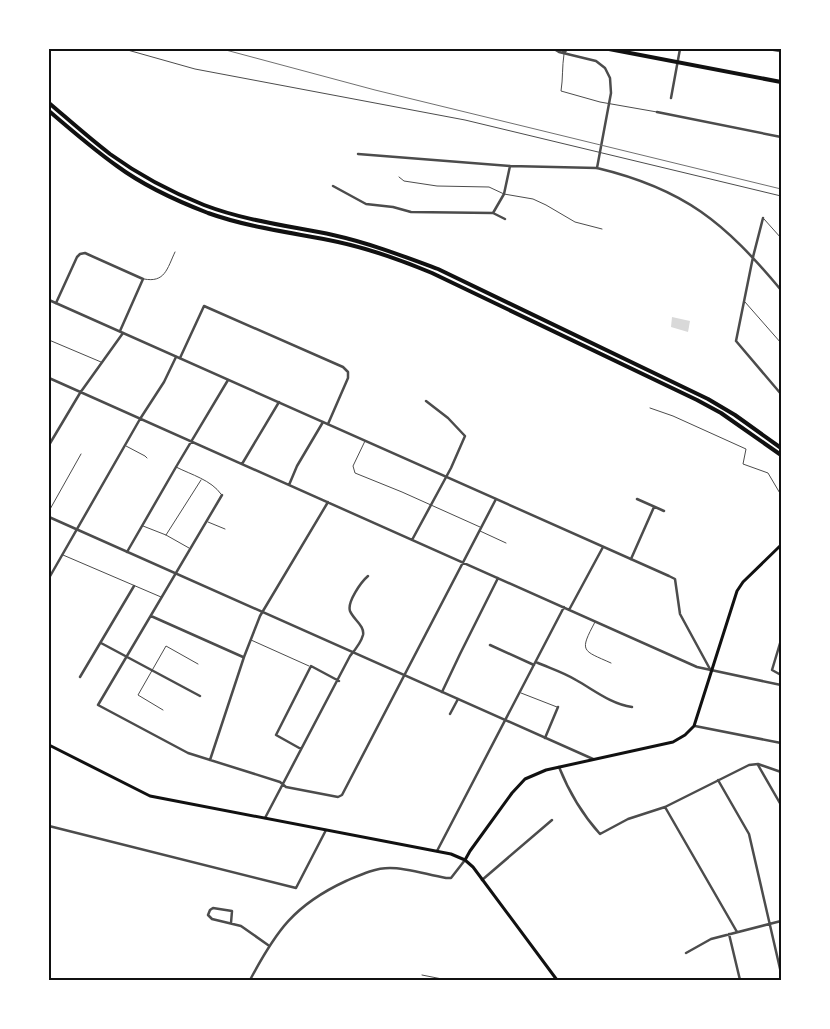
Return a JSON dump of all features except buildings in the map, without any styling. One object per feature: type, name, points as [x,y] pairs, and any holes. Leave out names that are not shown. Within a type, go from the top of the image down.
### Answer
[{"type":"main road","points":[[609,49],[781,82]]},
{"type":"main road","points":[[49,103],[110,154],[173,191],[235,215],[350,239],[402,255],[438,269],[708,399],[735,415],[781,448]]},
{"type":"main road","points":[[49,111],[118,167],[172,197],[228,219],[353,246],[432,272],[697,400],[721,413],[781,455]]},
{"type":"main road","points":[[465,860],[512,794],[525,779],[546,770],[673,742],[685,735],[694,726],[737,591],[743,582],[781,546]]},
{"type":"main road","points":[[49,745],[150,796],[437,851],[465,860],[558,980]]},
{"type":"street","points":[[554,49],[601,64],[610,78],[611,93],[597,168]]},
{"type":"street","points":[[562,49],[564,53]]},
{"type":"street","points":[[564,53],[567,49]]},
{"type":"street","points":[[671,98],[680,49]]},
{"type":"street","points":[[657,112],[781,137]]},
{"type":"street","points":[[358,154],[510,166],[597,168],[650,184],[689,203],[724,228],[753,257],[781,290]]},
{"type":"street","points":[[493,213],[504,194],[510,166]]},
{"type":"street","points":[[333,186],[366,204],[393,207],[411,212],[493,213],[505,219]]},
{"type":"street","points":[[764,218],[753,257],[736,340],[781,394]]},
{"type":"street","points":[[49,445],[80,392],[102,363],[121,332],[143,278],[85,253],[80,254],[56,303]]},
{"type":"street","points":[[49,300],[675,579],[680,614],[712,671]]},
{"type":"street","points":[[49,578],[140,419],[164,382],[204,306],[343,367],[348,372],[348,378],[328,424]]},
{"type":"street","points":[[49,378],[690,664],[712,671],[781,685]]},
{"type":"street","points":[[127,552],[228,380]]},
{"type":"street","points":[[412,540],[465,436],[448,418],[426,401]]},
{"type":"street","points":[[242,464],[279,402]]},
{"type":"street","points":[[289,485],[297,466],[323,422]]},
{"type":"street","points":[[222,495],[208,522],[98,705],[188,753],[280,782],[286,787],[338,797],[342,795],[496,499]]},
{"type":"street","points":[[637,499],[664,511]]},
{"type":"street","points":[[210,760],[244,657],[262,612],[328,502]]},
{"type":"street","points":[[631,559],[654,507]]},
{"type":"street","points":[[49,517],[593,759]]},
{"type":"street","points":[[569,610],[603,547]]},
{"type":"street","points":[[265,818],[363,635],[362,630],[350,611],[349,604],[362,581],[368,576]]},
{"type":"street","points":[[442,692],[498,578]]},
{"type":"street","points":[[80,677],[134,586]]},
{"type":"street","points":[[437,851],[564,607]]},
{"type":"street","points":[[151,616],[244,657]]},
{"type":"street","points":[[781,640],[772,670],[781,675]]},
{"type":"street","points":[[100,643],[200,696]]},
{"type":"street","points":[[490,645],[575,679],[603,696],[624,706],[632,707]]},
{"type":"street","points":[[301,749],[276,735],[311,666],[339,681]]},
{"type":"street","points":[[450,714],[458,699]]},
{"type":"street","points":[[545,738],[558,707]]},
{"type":"street","points":[[694,726],[781,744]]},
{"type":"street","points":[[559,767],[570,794],[600,834],[628,818],[665,807],[718,780],[756,764],[781,772]]},
{"type":"street","points":[[756,764],[781,805]]},
{"type":"street","points":[[718,780],[749,834],[781,973]]},
{"type":"street","points":[[665,807],[737,932]]},
{"type":"street","points":[[482,880],[552,820]]},
{"type":"street","points":[[49,826],[296,888],[326,830]]},
{"type":"street","points":[[250,980],[268,945],[292,916],[311,900],[368,872],[391,868],[446,878],[454,876],[465,860]]},
{"type":"street","points":[[231,924],[232,912],[213,908],[210,910],[208,915],[210,918],[231,924],[241,926],[268,945]]},
{"type":"street","points":[[686,953],[712,939],[781,921]]},
{"type":"street","points":[[729,934],[740,980]]},
{"type":"lane","points":[[124,49],[195,69],[465,120],[781,196]]},
{"type":"lane","points":[[764,49],[781,52]]},
{"type":"lane","points":[[564,53],[560,91],[600,102],[657,112]]},
{"type":"lane","points":[[399,177],[404,181],[437,186],[482,186],[504,194],[533,199],[546,204],[575,222],[602,229]]},
{"type":"lane","points":[[764,218],[781,238]]},
{"type":"lane","points":[[143,278],[156,280],[164,274],[175,252]]},
{"type":"lane","points":[[744,302],[747,302],[781,343]]},
{"type":"lane","points":[[49,340],[102,363]]},
{"type":"lane","points":[[650,408],[746,449],[743,464],[768,473],[781,495]]},
{"type":"lane","points":[[366,441],[353,466],[355,473],[431,504],[506,543]]},
{"type":"lane","points":[[126,445],[147,458]]},
{"type":"lane","points":[[49,511],[81,454]]},
{"type":"lane","points":[[176,467],[209,482],[222,495]]},
{"type":"lane","points":[[166,535],[201,480]]},
{"type":"lane","points":[[208,522],[225,529]]},
{"type":"lane","points":[[142,526],[166,535],[191,550]]},
{"type":"lane","points":[[62,555],[162,598]]},
{"type":"lane","points":[[596,622],[585,640],[588,652],[611,663]]},
{"type":"lane","points":[[250,640],[311,666]]},
{"type":"lane","points":[[163,710],[138,695],[166,646],[198,664]]},
{"type":"lane","points":[[521,692],[558,707]]},
{"type":"lane","points":[[422,975],[447,980]]},
{"type":"shaded area","points":[[672,317],[690,321],[688,332],[671,327]]},
{"type":"railway","points":[[222,49],[375,90],[781,189]]}]
